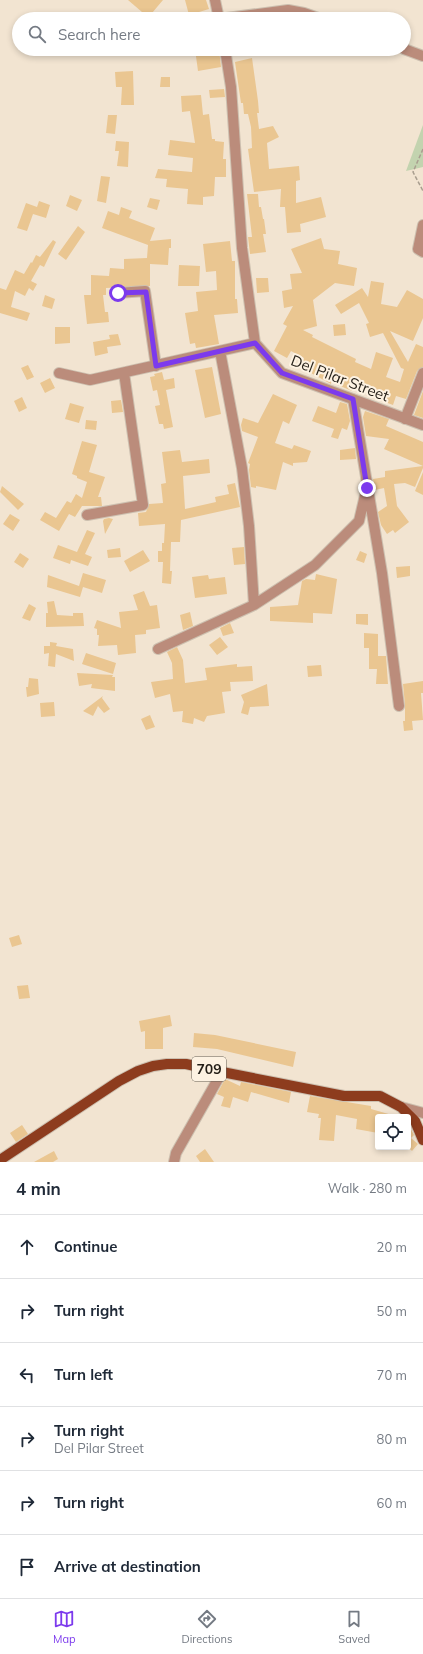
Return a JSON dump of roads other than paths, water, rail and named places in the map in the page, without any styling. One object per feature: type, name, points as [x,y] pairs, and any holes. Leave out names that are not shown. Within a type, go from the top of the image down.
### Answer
[{"type":"main road","name":"709","points":[[0,1160],[119,1081],[138,1071],[167,1064],[186,1064],[344,1096],[380,1096],[401,1106],[415,1121],[423,1140]]},
{"type":"street","points":[[215,0],[218,12]]},
{"type":"street","points":[[273,12],[288,10],[299,12]]},
{"type":"street","points":[[411,52],[423,56]]},
{"type":"street","points":[[59,373],[90,380],[255,343],[242,248],[231,87],[225,56]]},
{"type":"street","points":[[423,225],[418,248],[423,252]]},
{"type":"street","points":[[118,293],[146,292],[156,366]]},
{"type":"street","name":"Del Pilar Street","points":[[255,343],[282,373],[423,425]]},
{"type":"street","points":[[220,351],[242,468],[249,526],[254,605]]},
{"type":"street","points":[[87,515],[143,506],[124,373]]},
{"type":"street","points":[[405,419],[423,373]]},
{"type":"street","points":[[353,399],[393,649],[399,706]]},
{"type":"street","points":[[158,648],[254,605],[315,565],[359,521],[367,488]]},
{"type":"street","points":[[174,1162],[176,1153],[222,1072]]},
{"type":"street","points":[[401,1106],[423,1113]]}]
